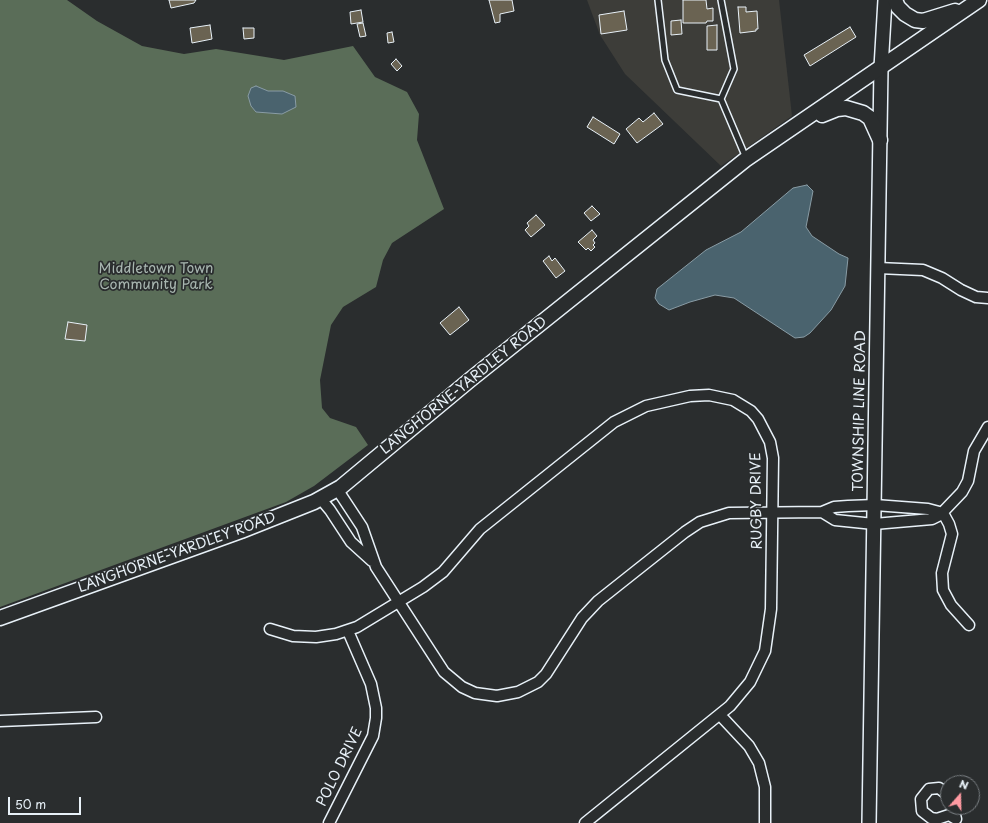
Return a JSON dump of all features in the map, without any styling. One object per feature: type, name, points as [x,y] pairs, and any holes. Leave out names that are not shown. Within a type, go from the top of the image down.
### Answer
[{"type":"main road","points":[[895,0],[898,7],[905,14],[915,20],[923,21],[975,2]]},
{"type":"main road","name":"LANGHORNE-YARDLEY ROAD","points":[[0,618],[241,531],[320,498],[337,489],[746,159],[881,68],[975,2]]},
{"type":"main road","points":[[801,122],[838,109],[856,110],[870,118],[880,140]]},
{"type":"street","name":"TOWNSHIP LINE ROAD","points":[[869,823],[881,68],[885,0]]},
{"type":"street","points":[[878,268],[923,270],[942,278],[961,290],[976,297],[988,298]]},
{"type":"street","name":"RUGBY DRIVE","points":[[270,629],[293,636],[306,637],[336,634],[348,631],[374,618],[443,572],[480,529],[614,422],[636,410],[663,401],[709,394],[733,400],[751,412],[765,430],[770,442],[773,458],[771,609],[765,651],[750,682],[720,715],[585,823]]},
{"type":"street","points":[[822,512],[835,520],[874,524],[932,519],[943,513],[962,492],[968,481],[974,451],[988,427]]},
{"type":"street","points":[[337,489],[362,527],[376,567]]},
{"type":"street","points":[[320,498],[330,510],[351,542],[376,567],[434,657],[452,680],[475,693],[486,695],[507,695],[527,688],[542,678],[575,628],[598,601],[685,532],[700,522],[729,513],[822,512],[834,507],[875,505],[928,509],[943,513],[952,534],[942,573],[943,590],[951,605],[969,625]]},
{"type":"street","name":"POLO DRIVE","points":[[329,823],[373,736],[376,718],[376,708],[370,684],[348,631]]},
{"type":"street","points":[[720,715],[748,746],[759,764],[765,787],[765,823]]},
{"type":"street","points":[[0,721],[96,718]]},
{"type":"street","points":[[940,789],[929,789],[921,799],[922,810],[931,818],[937,819],[949,815]]},
{"type":"lane","points":[[658,0],[665,60],[677,90],[721,98]]},
{"type":"lane","points":[[721,0],[734,69],[721,98],[746,159]]},
{"type":"shaded area","points":[[587,0],[779,0],[792,116],[721,166],[625,74],[600,35]]},
{"type":"green space","name":"Middletown Town Community Park","points":[[0,0],[67,0],[97,21],[142,46],[184,54],[216,49],[284,60],[353,46],[375,77],[407,92],[419,114],[417,140],[444,209],[392,243],[383,260],[376,287],[343,307],[331,325],[320,380],[322,408],[330,418],[356,427],[368,445],[314,486],[286,502],[0,607]]},
{"type":"water","points":[[256,86],[268,91],[283,91],[295,96],[296,107],[282,114],[256,112],[251,106],[248,96],[251,88]]},
{"type":"water","points":[[807,185],[813,191],[806,227],[812,236],[839,254],[848,258],[845,286],[831,310],[810,333],[804,337],[795,338],[734,298],[715,295],[669,310],[659,304],[655,298],[657,289],[706,250],[741,232],[793,188]]},
{"type":"building","points":[[169,0],[196,0],[194,3],[171,8]]},
{"type":"building","points":[[489,0],[512,0],[514,11],[500,14],[500,22],[495,23]]},
{"type":"building","points":[[683,0],[706,0],[707,9],[713,8],[713,21],[707,21],[706,23],[683,23]]},
{"type":"building","points":[[738,7],[746,7],[746,12],[757,11],[758,29],[756,29],[756,31],[740,33]]},
{"type":"building","points":[[361,10],[363,22],[351,24],[350,12]]},
{"type":"building","points":[[624,11],[627,30],[601,34],[599,15]]},
{"type":"building","points":[[681,20],[682,34],[671,35],[671,21]]},
{"type":"building","points":[[363,23],[366,36],[360,37],[357,24]]},
{"type":"building","points":[[210,25],[212,39],[192,43],[190,28]]},
{"type":"building","points":[[717,25],[717,50],[707,50],[707,26]]},
{"type":"building","points":[[850,27],[856,37],[810,66],[804,55]]},
{"type":"building","points":[[243,28],[254,28],[254,38],[244,39]]},
{"type":"building","points":[[392,32],[394,42],[388,43],[387,33]]},
{"type":"building","points":[[396,59],[402,66],[397,71],[391,64]]},
{"type":"building","points":[[654,113],[663,124],[637,143],[626,129],[639,118],[643,122]]},
{"type":"building","points":[[593,117],[620,134],[614,144],[587,127]]},
{"type":"building","points":[[592,206],[600,214],[591,221],[584,213]]},
{"type":"building","points":[[536,215],[545,225],[531,237],[525,230],[529,226],[527,223]]},
{"type":"building","points":[[592,230],[597,236],[593,240],[595,243],[593,245],[595,247],[591,251],[588,248],[586,250],[578,242]]},
{"type":"building","points":[[549,256],[552,261],[555,258],[565,271],[556,278],[543,261]]},
{"type":"building","points":[[459,307],[469,320],[450,335],[440,323]]},
{"type":"building","points":[[68,322],[87,325],[85,341],[65,339]]}]
